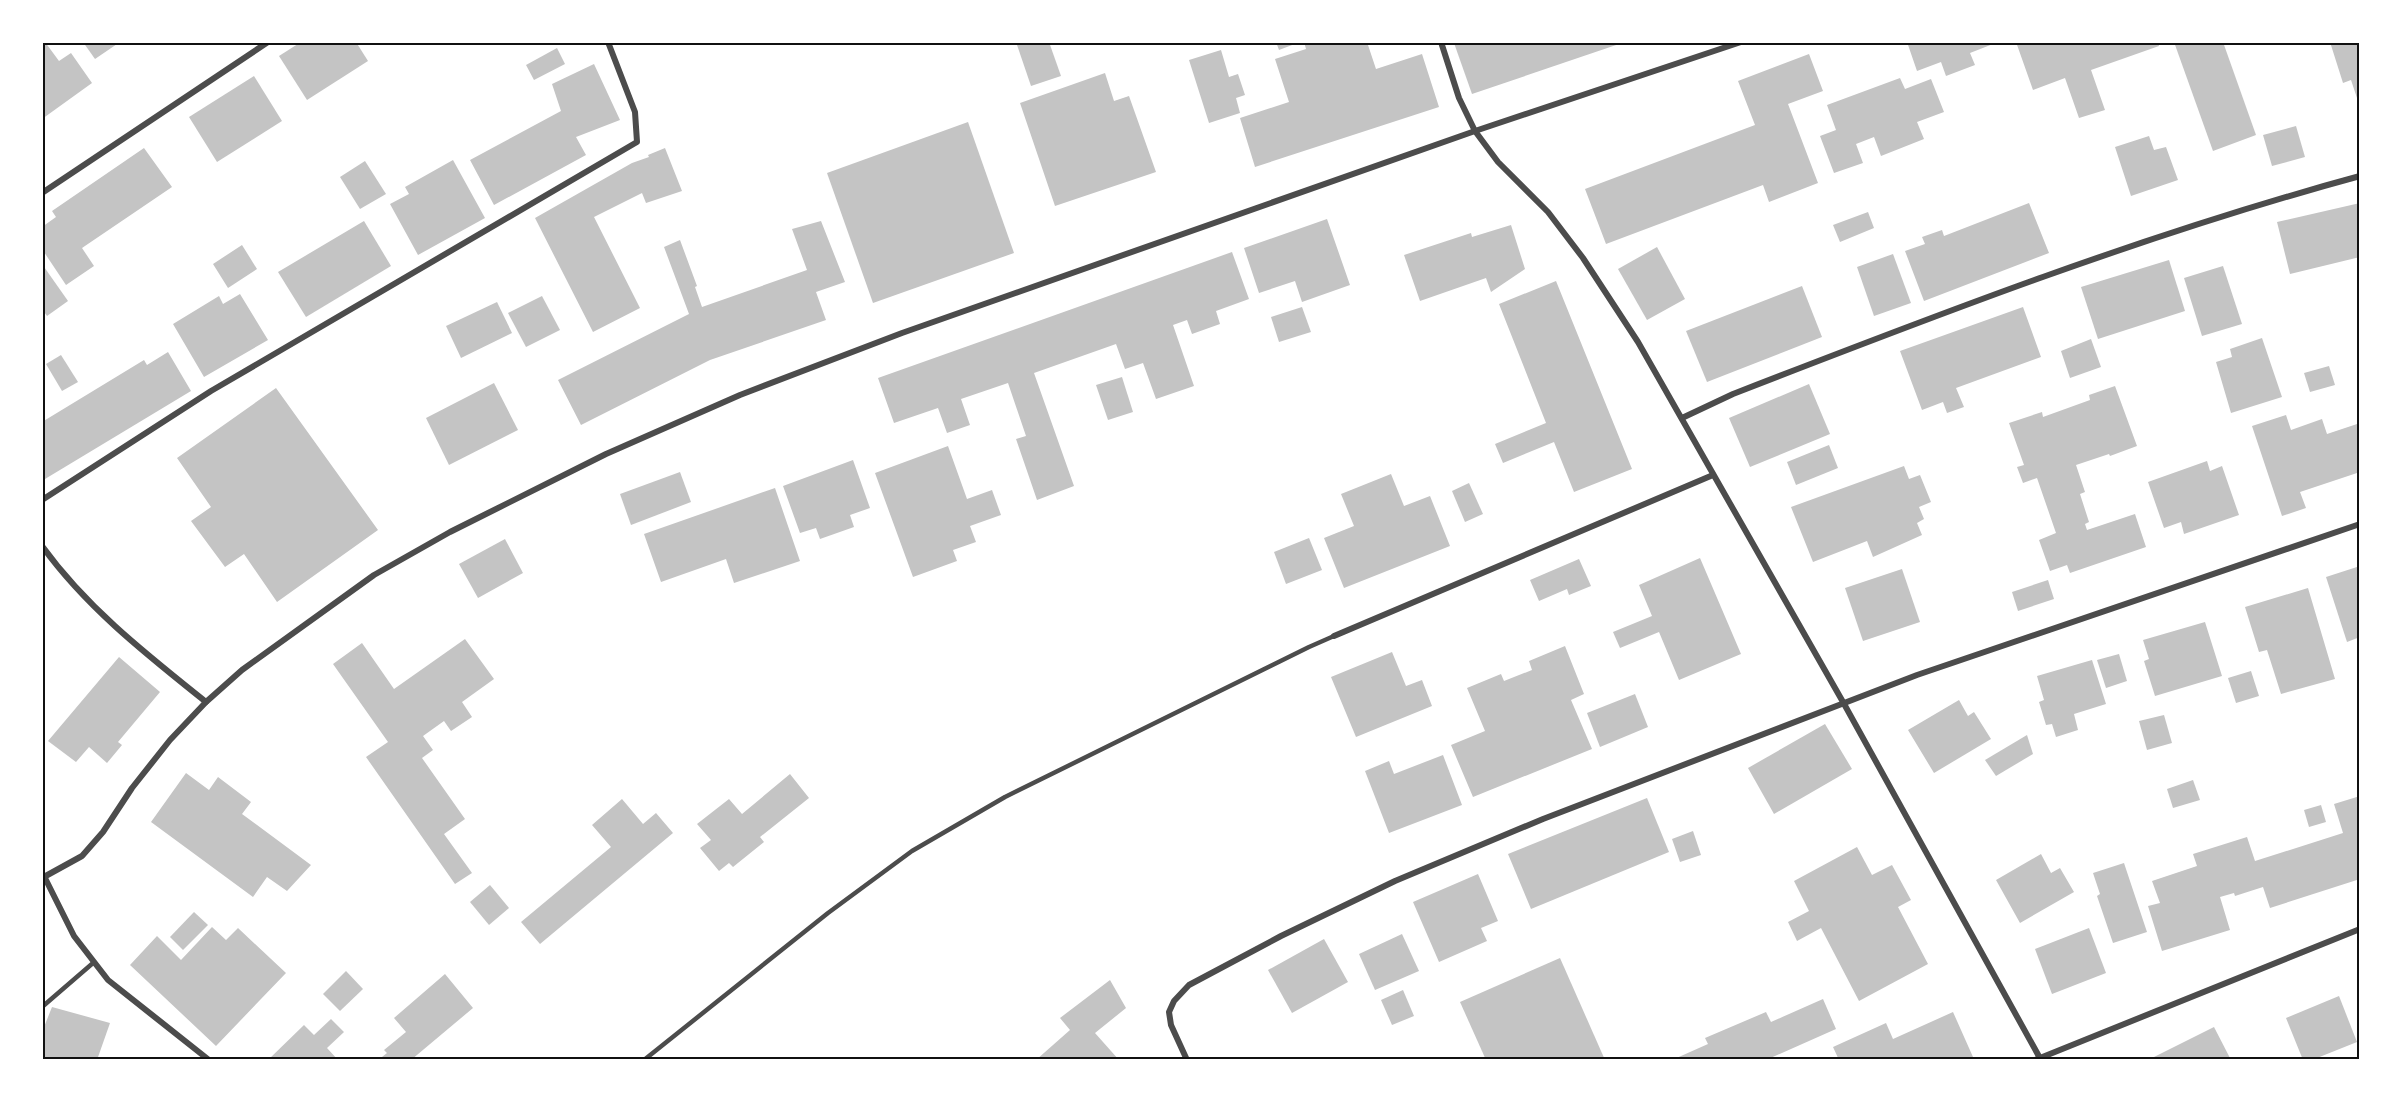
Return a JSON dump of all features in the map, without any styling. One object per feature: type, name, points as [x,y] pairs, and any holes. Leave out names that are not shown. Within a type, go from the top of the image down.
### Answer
[{"type":"street","points":[[42,193],[268,42]]},
{"type":"street","points":[[42,500],[211,391],[637,142],[635,112],[608,42]]},
{"type":"street","points":[[1441,42],[1459,98],[1475,131],[1498,162],[1548,212],[1638,342],[1843,702],[2039,1059],[2360,929]]},
{"type":"street","points":[[209,1060],[108,980],[74,936],[44,878],[82,856],[103,832],[132,788],[170,740],[206,702],[243,670],[374,575],[450,532],[606,454],[740,395],[902,333],[1475,131],[1741,42]]},
{"type":"street","points":[[1682,418],[1743,390],[2048,273],[2196,224],[2360,176]]},
{"type":"street","points":[[1334,636],[1713,475]]},
{"type":"street","points":[[1187,1060],[1171,1025],[1169,1012],[1174,1001],[1189,985],[1281,936],[1395,881],[1543,819],[1843,702],[2360,524]]},
{"type":"street","points":[[42,546],[64,576],[124,636],[206,702]]},
{"type":"lane","points":[[644,1060],[828,913],[912,850],[1005,797],[1334,636]]},
{"type":"lane","points":[[42,1007],[93,963]]},
{"type":"building","points":[[42,42],[45,42],[59,61],[71,53],[92,83],[42,119]]},
{"type":"building","points":[[83,42],[120,42],[95,59]]},
{"type":"building","points":[[301,42],[356,42],[368,61],[307,100],[279,56]]},
{"type":"building","points":[[1016,42],[1049,42],[1061,76],[1031,86]]},
{"type":"building","points":[[1276,42],[1300,42],[1279,50]]},
{"type":"building","points":[[1304,42],[1367,42],[1376,69],[1422,54],[1439,107],[1255,167],[1240,118],[1289,102],[1275,59],[1306,49]]},
{"type":"building","points":[[1625,42],[1472,94],[1454,43]]},
{"type":"building","points":[[1907,42],[1992,42],[1993,44],[1970,53],[1975,65],[1946,76],[1941,62],[1917,71]]},
{"type":"building","points":[[2016,42],[2158,42],[2159,46],[2091,70],[2105,110],[2079,118],[2065,78],[2033,90]]},
{"type":"building","points":[[2174,42],[2223,42],[2256,135],[2213,151]]},
{"type":"building","points":[[2330,42],[2360,42],[2360,107],[2351,80],[2343,83]]},
{"type":"building","points":[[557,48],[565,64],[534,80],[526,65]]},
{"type":"building","points":[[1221,50],[1229,77],[1238,74],[1245,95],[1236,98],[1240,113],[1209,123],[1189,60]]},
{"type":"building","points":[[1809,54],[1823,91],[1788,104],[1818,183],[1769,202],[1763,185],[1606,244],[1585,189],[1755,125],[1738,81]]},
{"type":"building","points":[[594,64],[620,120],[576,137],[586,155],[494,205],[470,160],[561,111],[552,84]]},
{"type":"building","points":[[1105,73],[1114,101],[1129,96],[1156,172],[1055,206],[1020,103]]},
{"type":"building","points":[[254,76],[282,121],[217,162],[189,117]]},
{"type":"building","points":[[1900,78],[1905,89],[1931,79],[1944,112],[1917,122],[1924,139],[1881,156],[1874,137],[1856,144],[1863,163],[1834,173],[1820,136],[1836,130],[1827,105]]},
{"type":"building","points":[[968,122],[1014,253],[873,303],[827,173]]},
{"type":"building","points":[[2296,126],[2305,157],[2272,166],[2263,135]]},
{"type":"building","points":[[2149,136],[2154,150],[2166,147],[2178,180],[2131,196],[2115,147]]},
{"type":"building","points":[[144,148],[172,187],[82,248],[94,266],[66,285],[42,249],[42,227],[56,217],[52,211]]},
{"type":"building","points":[[665,148],[682,191],[646,203],[642,193],[594,217],[640,308],[593,332],[535,218],[632,163]]},
{"type":"building","points":[[453,160],[485,218],[418,255],[390,204],[409,194],[405,187]]},
{"type":"building","points":[[365,161],[386,194],[360,209],[340,177]]},
{"type":"building","points":[[2029,203],[2049,253],[1924,301],[1905,251],[1925,244],[1922,237],[1942,230],[1944,236]]},
{"type":"building","points":[[2360,203],[2360,257],[2290,274],[2277,222]]},
{"type":"building","points":[[1868,212],[1874,228],[1840,242],[1833,225]]},
{"type":"building","points":[[1327,219],[1350,285],[1302,302],[1295,281],[1259,293],[1244,248]]},
{"type":"building","points":[[364,221],[391,266],[306,317],[278,272]]},
{"type":"building","points":[[821,221],[845,282],[816,292],[826,320],[710,360],[581,425],[558,380],[689,314],[664,247],[680,240],[697,286],[695,287],[702,307],[807,270],[792,229]]},
{"type":"building","points":[[1511,225],[1525,269],[1491,292],[1486,278],[1420,301],[1404,255],[1471,233],[1472,237]]},
{"type":"building","points":[[242,245],[257,269],[228,288],[213,264]]},
{"type":"building","points":[[1657,247],[1685,299],[1647,320],[1618,269]]},
{"type":"building","points":[[1232,252],[1249,299],[1216,311],[1220,324],[1192,334],[1187,320],[1173,325],[1194,386],[1156,399],[1143,363],[1125,369],[1116,344],[1034,373],[1074,486],[1037,500],[1016,439],[1026,436],[1008,383],[961,399],[970,425],[947,433],[938,408],[894,423],[878,378]]},
{"type":"building","points":[[1893,254],[1911,303],[1874,316],[1857,267]]},
{"type":"building","points":[[2169,260],[2185,311],[2098,339],[2081,287]]},
{"type":"building","points":[[42,264],[68,301],[47,316],[42,309]]},
{"type":"building","points":[[2223,266],[2242,324],[2202,336],[2184,278]]},
{"type":"building","points":[[1556,281],[1632,469],[1574,492],[1554,442],[1503,463],[1495,444],[1546,423],[1499,304]]},
{"type":"building","points":[[1802,286],[1822,337],[1707,382],[1686,331]]},
{"type":"building","points":[[240,294],[268,340],[204,377],[173,324],[219,296],[223,304]]},
{"type":"building","points":[[542,296],[560,330],[526,347],[508,313]]},
{"type":"building","points":[[497,302],[512,333],[461,358],[446,326]]},
{"type":"building","points":[[1302,307],[1311,332],[1279,342],[1271,317]]},
{"type":"building","points":[[2023,307],[2041,357],[1956,388],[1964,407],[1947,413],[1943,402],[1922,410],[1900,351]]},
{"type":"building","points":[[2262,338],[2282,397],[2231,413],[2216,362],[2232,357],[2230,349]]},
{"type":"building","points":[[2091,339],[2101,367],[2070,378],[2061,351]]},
{"type":"building","points":[[168,352],[191,391],[45,479],[42,474],[42,422],[144,360],[147,365]]},
{"type":"building","points":[[61,355],[78,382],[62,391],[46,364]]},
{"type":"building","points":[[2329,366],[2335,385],[2310,392],[2304,373]]},
{"type":"building","points":[[1122,377],[1133,412],[1108,420],[1096,385]]},
{"type":"building","points":[[494,383],[518,430],[449,465],[426,418]]},
{"type":"building","points":[[1809,384],[1830,434],[1750,467],[1729,418]]},
{"type":"building","points":[[2115,386],[2137,446],[2076,465],[2085,492],[2080,494],[2089,522],[2085,524],[2087,530],[2135,514],[2146,547],[2070,573],[2067,565],[2050,571],[2039,540],[2056,533],[2037,478],[2023,483],[2017,467],[2024,465],[2009,423],[2042,412],[2043,417],[2090,400],[2089,395]]},
{"type":"building","points":[[276,388],[378,530],[277,602],[244,554],[225,567],[191,521],[211,507],[177,458]]},
{"type":"building","points":[[2286,415],[2291,430],[2322,419],[2327,434],[2360,423],[2360,472],[2300,492],[2306,508],[2282,516],[2252,426]]},
{"type":"building","points":[[1829,445],[1838,468],[1796,485],[1787,462]]},
{"type":"building","points":[[948,446],[967,499],[992,490],[1001,515],[970,526],[976,542],[953,550],[957,561],[913,577],[875,473]]},
{"type":"building","points":[[853,460],[870,508],[850,515],[854,527],[820,539],[816,528],[800,533],[783,486]]},
{"type":"building","points":[[2207,461],[2210,471],[2222,466],[2239,515],[2184,534],[2181,522],[2164,528],[2148,482]]},
{"type":"building","points":[[1904,466],[1909,479],[1920,475],[1931,502],[1919,507],[1924,519],[1917,523],[1922,535],[1873,557],[1867,541],[1813,562],[1791,507]]},
{"type":"building","points":[[680,472],[691,502],[631,525],[620,494]]},
{"type":"building","points":[[1391,474],[1404,506],[1430,496],[1450,546],[1344,588],[1324,538],[1354,526],[1341,494]]},
{"type":"building","points":[[1469,483],[1483,514],[1465,522],[1452,491]]},
{"type":"building","points":[[775,488],[800,561],[734,583],[726,559],[661,582],[644,534]]},
{"type":"building","points":[[1309,538],[1322,570],[1286,584],[1274,552]]},
{"type":"building","points":[[505,539],[523,573],[478,598],[459,564]]},
{"type":"building","points":[[1700,558],[1741,654],[1679,680],[1659,632],[1620,648],[1613,632],[1652,616],[1639,585]]},
{"type":"building","points":[[1579,559],[1591,586],[1569,595],[1567,589],[1539,601],[1530,580]]},
{"type":"building","points":[[2360,566],[2360,637],[2347,642],[2326,577]]},
{"type":"building","points":[[1902,569],[1920,622],[1863,641],[1845,588]]},
{"type":"building","points":[[2048,580],[2054,599],[2018,611],[2012,592]]},
{"type":"building","points":[[2308,588],[2335,679],[2281,694],[2267,650],[2259,652],[2245,607]]},
{"type":"building","points":[[2205,622],[2222,676],[2155,696],[2144,661],[2149,659],[2143,640]]},
{"type":"building","points":[[465,639],[494,679],[462,702],[472,717],[451,731],[444,721],[423,736],[433,750],[422,758],[465,819],[444,834],[472,873],[455,884],[366,757],[388,742],[333,664],[362,643],[394,689]]},
{"type":"building","points":[[1565,646],[1584,694],[1571,700],[1592,749],[1473,797],[1451,745],[1485,731],[1467,688],[1501,674],[1504,681],[1532,670],[1529,661]]},
{"type":"building","points":[[1392,652],[1406,686],[1422,680],[1432,706],[1356,737],[1331,677]]},
{"type":"building","points":[[2119,654],[2127,681],[2106,688],[2097,660]]},
{"type":"building","points":[[119,657],[160,692],[118,742],[122,745],[107,763],[89,747],[76,762],[48,741]]},
{"type":"building","points":[[2092,660],[2106,704],[2074,714],[2078,730],[2056,737],[2052,724],[2046,725],[2039,702],[2044,700],[2037,676]]},
{"type":"building","points":[[2251,671],[2259,696],[2236,703],[2228,678]]},
{"type":"building","points":[[1635,694],[1648,727],[1600,747],[1587,713]]},
{"type":"building","points":[[1959,700],[1968,716],[1974,712],[1991,739],[1934,773],[1908,730]]},
{"type":"building","points":[[2164,715],[2172,743],[2147,750],[2139,721]]},
{"type":"building","points":[[1825,724],[1852,769],[1774,814],[1748,768]]},
{"type":"building","points":[[2027,735],[2033,754],[1996,776],[1985,760]]},
{"type":"building","points":[[1443,755],[1462,805],[1389,833],[1365,771],[1389,761],[1394,774]]},
{"type":"building","points":[[186,773],[209,790],[218,777],[251,802],[242,814],[311,865],[287,891],[267,877],[253,897],[151,822]]},
{"type":"building","points":[[790,774],[809,798],[760,837],[764,842],[733,867],[729,863],[719,871],[700,848],[711,840],[697,824],[729,799],[742,814]]},
{"type":"building","points":[[2193,780],[2200,800],[2173,808],[2167,789]]},
{"type":"building","points":[[2360,796],[2360,879],[2270,908],[2263,887],[2235,896],[2234,893],[2220,897],[2230,930],[2162,951],[2148,906],[2160,903],[2152,881],[2197,866],[2193,854],[2247,837],[2255,861],[2343,833],[2334,804]]},
{"type":"building","points":[[1647,798],[1669,852],[1531,909],[1508,854]]},
{"type":"building","points":[[622,799],[643,824],[656,813],[673,833],[540,944],[521,922],[611,847],[592,825]]},
{"type":"building","points":[[2321,805],[2326,822],[2309,827],[2304,810]]},
{"type":"building","points":[[1693,831],[1701,855],[1680,862],[1672,839]]},
{"type":"building","points":[[1857,847],[1872,875],[1892,865],[1911,900],[1898,907],[1928,964],[1859,1001],[1821,928],[1797,941],[1788,922],[1809,911],[1794,881]]},
{"type":"building","points":[[2041,854],[2051,873],[2060,868],[2074,892],[2020,923],[1996,880]]},
{"type":"building","points":[[2124,863],[2147,932],[2113,943],[2097,896],[2100,894],[2093,873]]},
{"type":"building","points":[[1478,874],[1498,921],[1481,928],[1487,941],[1439,962],[1413,902]]},
{"type":"building","points":[[490,885],[509,908],[489,925],[470,902]]},
{"type":"building","points":[[194,912],[208,925],[183,950],[170,937]]},
{"type":"building","points":[[212,927],[226,940],[238,928],[286,973],[216,1046],[130,965],[157,936],[181,960]]},
{"type":"building","points":[[2089,928],[2106,973],[2052,994],[2035,949]]},
{"type":"building","points":[[1402,934],[1419,971],[1375,990],[1359,954]]},
{"type":"building","points":[[1324,939],[1348,982],[1292,1013],[1268,970]]},
{"type":"building","points":[[1560,958],[1605,1060],[1486,1060],[1460,1002]]},
{"type":"building","points":[[346,971],[363,989],[340,1011],[323,994]]},
{"type":"building","points":[[445,974],[473,1008],[411,1060],[385,1060],[382,1057],[387,1053],[384,1050],[406,1032],[394,1018]]},
{"type":"building","points":[[1110,980],[1126,1008],[1095,1033],[1119,1060],[1036,1060],[1070,1030],[1060,1018]]},
{"type":"building","points":[[1403,990],[1414,1016],[1392,1025],[1381,1000]]},
{"type":"building","points":[[2339,996],[2357,1042],[2312,1060],[2303,1060],[2286,1018]]},
{"type":"building","points":[[1823,999],[1836,1029],[1766,1060],[1672,1060],[1708,1044],[1705,1038],[1766,1012],[1771,1022]]},
{"type":"building","points":[[52,1007],[110,1023],[97,1060],[42,1060],[42,1032]]},
{"type":"building","points":[[1953,1012],[1973,1057],[1966,1060],[1839,1060],[1833,1047],[1886,1023],[1893,1039]]},
{"type":"building","points":[[331,1019],[344,1032],[327,1048],[338,1060],[268,1060],[304,1025],[314,1035]]},
{"type":"building","points":[[2214,1027],[2231,1060],[2148,1060]]}]
